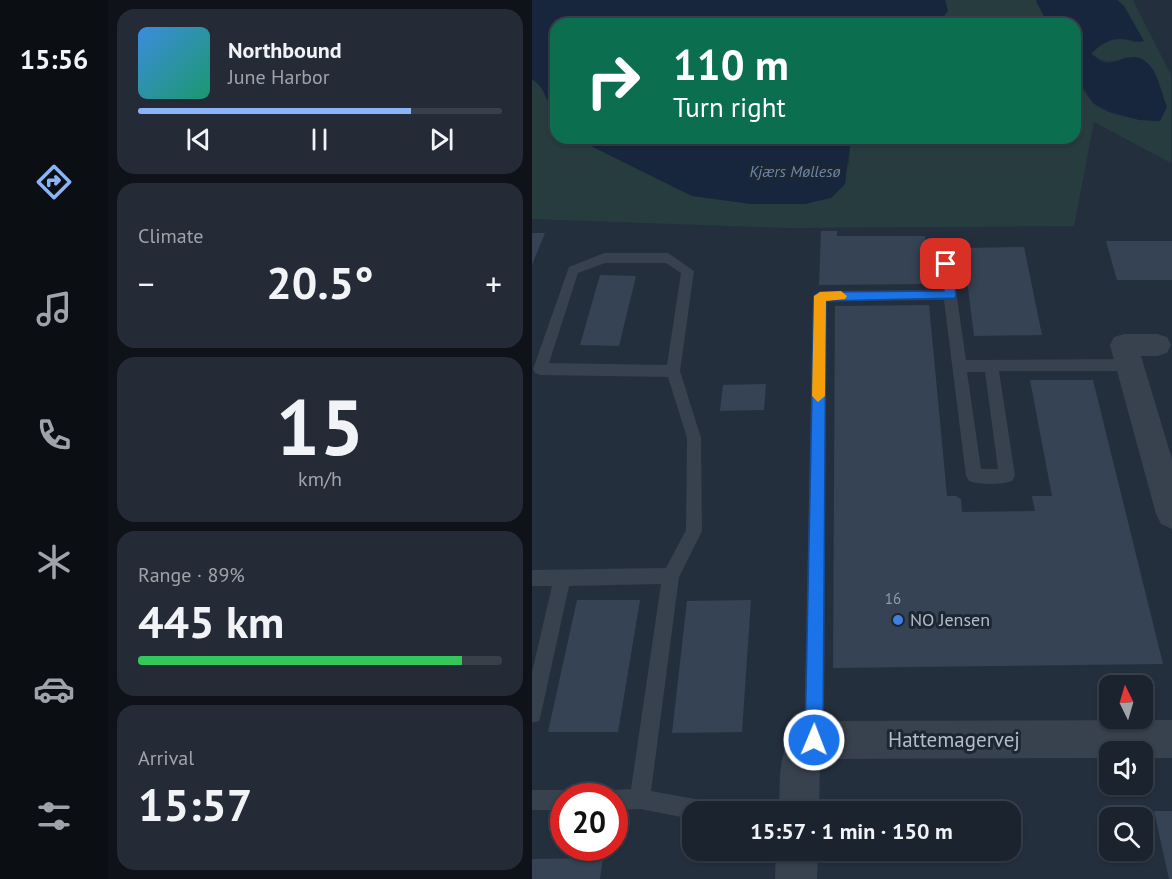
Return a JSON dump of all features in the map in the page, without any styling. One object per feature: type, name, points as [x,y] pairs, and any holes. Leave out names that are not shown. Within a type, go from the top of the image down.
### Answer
[{"type":"street","points":[[1157,345],[1124,345],[1171,514]]},
{"type":"street","name":"Hattemagervej","points":[[814,740],[1171,739]]},
{"type":"street","points":[[799,801],[801,755],[814,740]]},
{"type":"street","points":[[796,879],[797,861]]},
{"type":"lane","points":[[640,799],[671,576],[694,531],[694,438],[673,371],[688,271],[668,258],[604,258],[573,270],[536,372],[673,371]]},
{"type":"lane","points":[[946,264],[974,476],[1007,476],[991,366]]},
{"type":"lane","points":[[814,740],[820,296],[950,295]]},
{"type":"lane","points":[[960,366],[1130,365]]},
{"type":"lane","points":[[532,578],[671,576]]},
{"type":"lane","points":[[532,714],[562,578]]},
{"type":"lane","points":[[628,799],[640,799],[682,807]]},
{"type":"lane","points":[[532,800],[550,800]]},
{"type":"green space","points":[[945,0],[1038,0],[1036,1],[1045,18],[942,18],[947,11]]},
{"type":"green space","points":[[1117,0],[1133,0],[1171,75],[1171,163],[1094,122],[1074,226],[786,228],[532,219],[532,79],[540,87],[550,105],[550,144],[590,144],[692,196],[849,165],[851,144],[1081,144],[1081,85],[1092,102],[1106,111],[1144,120],[1160,121],[1126,57],[1108,61],[1091,53],[1112,40],[1137,43],[1124,6]]},
{"type":"water","points":[[532,0],[945,0],[948,11],[942,18],[550,18],[550,105],[540,87],[532,79]]},
{"type":"water","points":[[1117,0],[1124,6],[1144,41],[1137,42],[1120,38],[1111,40],[1091,54],[1109,63],[1132,57],[1138,58],[1151,67],[1167,107],[1160,121],[1139,120],[1110,112],[1093,103],[1081,84],[1081,18],[1045,18],[1036,1]]},
{"type":"water","name":"Kjærs Møllesø","points":[[590,144],[851,144],[845,184],[831,198],[805,204],[751,204],[692,196]]},
{"type":"building","points":[[821,231],[837,231],[837,236],[925,236],[930,284],[819,285]]},
{"type":"building","points":[[532,233],[545,233],[532,265]]},
{"type":"building","points":[[1106,241],[1172,241],[1172,280],[1117,280]]},
{"type":"building","points":[[1024,247],[1042,335],[974,336],[963,248]]},
{"type":"building","points":[[600,275],[636,276],[619,346],[580,345]]},
{"type":"building","points":[[929,305],[947,496],[956,496],[961,499],[962,512],[1035,511],[1032,496],[1052,496],[1030,380],[1093,380],[1163,664],[833,668],[835,306]]},
{"type":"building","points":[[766,384],[764,410],[720,411],[723,385]]},
{"type":"building","points":[[577,600],[640,600],[618,732],[548,732]]},
{"type":"building","points":[[751,600],[742,732],[672,733],[687,601]]},
{"type":"building","points":[[1154,811],[1172,811],[1172,879],[1169,879]]},
{"type":"building","points":[[532,859],[603,861],[600,879],[532,879]]},
{"type":"slow traffic","points":[[818,396],[820,296],[841,296]]},
{"type":"place","name":"NO Jensen","points":[[898,620]]},
{"type":"route","points":[[814,740],[820,296],[950,295],[946,264]]}]
